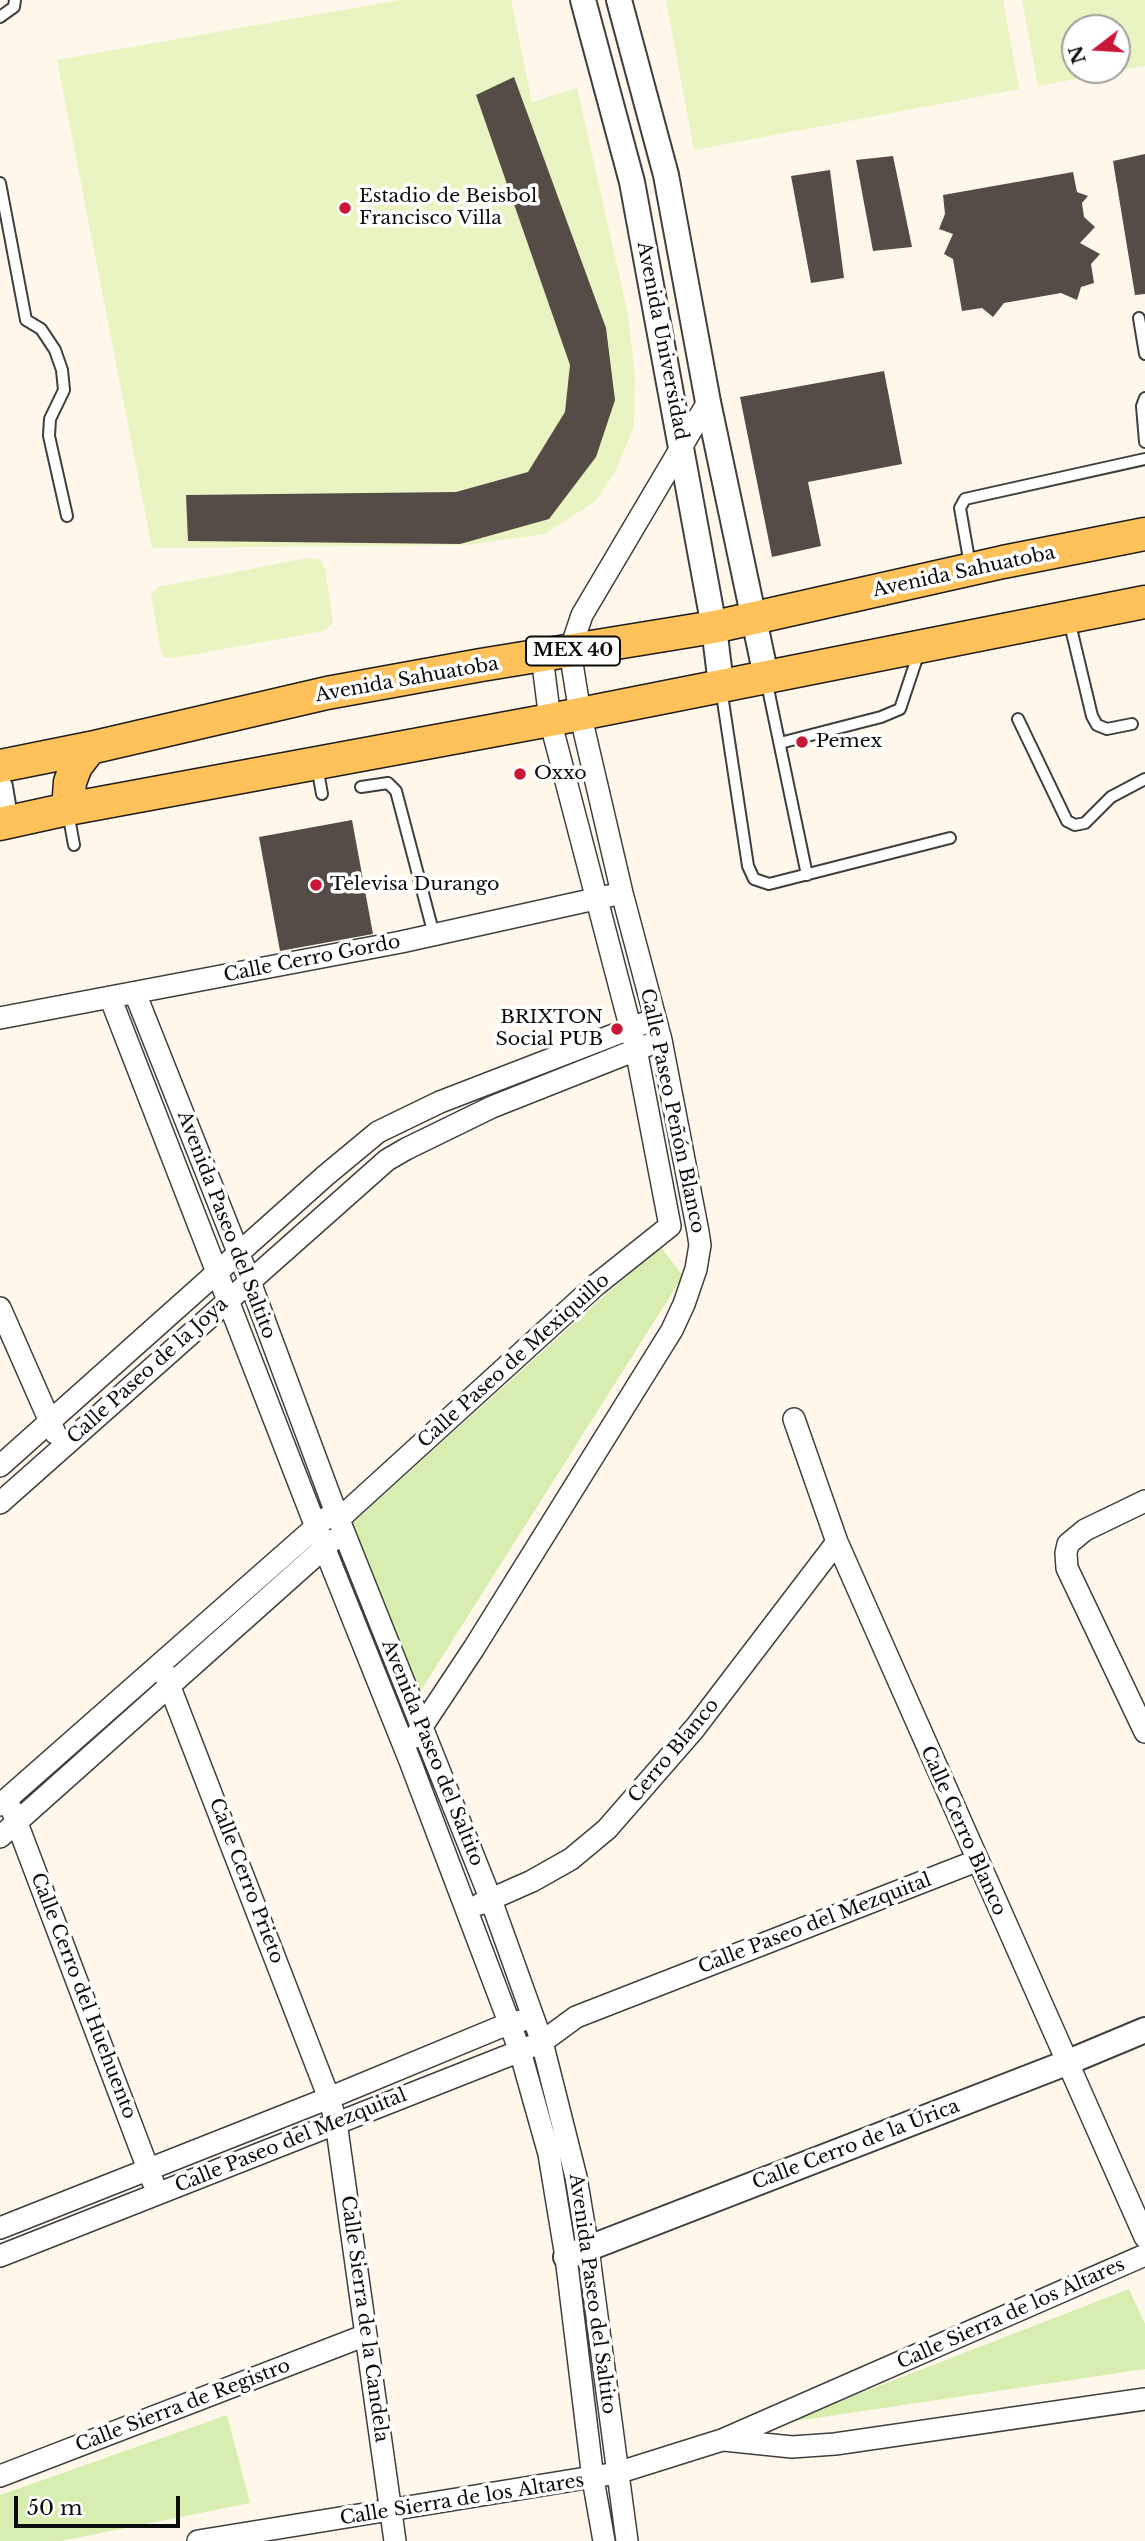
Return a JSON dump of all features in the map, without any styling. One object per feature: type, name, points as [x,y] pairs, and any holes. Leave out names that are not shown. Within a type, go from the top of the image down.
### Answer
[{"type":"main road","name":"Avenida Sahuatoba","points":[[0,765],[90,748],[327,693],[754,619],[1145,534]]},
{"type":"main road","points":[[3,824],[68,809],[550,720],[1145,602]]},
{"type":"main road","points":[[68,809],[70,782],[76,766],[90,748]]},
{"type":"street","name":"Avenida Universidad","points":[[583,0],[632,182],[714,627],[721,685]]},
{"type":"street","name":"Avenida Universidad","points":[[619,0],[666,175],[708,402],[766,676]]},
{"type":"street","points":[[632,182],[666,175]]},
{"type":"street","points":[[556,654],[582,615],[708,402]]},
{"type":"street","name":"Calle Paseo Peñón Blanco","points":[[406,1750],[672,1330],[696,1269],[698,1232],[658,1030],[622,893],[580,713],[556,654]]},
{"type":"street","name":"Calle Paseo Peñón Blanco","points":[[556,654],[550,720],[633,1039],[670,1226]]},
{"type":"street","points":[[0,787],[3,824]]},
{"type":"street","name":"Calle Cerro Gordo","points":[[0,1018],[434,935],[622,893]]},
{"type":"street","name":"Avenida Paseo del Saltito","points":[[135,993],[250,1282],[339,1520],[491,1900],[542,2042],[576,2177],[577,2253],[593,2479],[604,2541]]},
{"type":"street","name":"Avenida Paseo del Saltito","points":[[110,997],[324,1548],[468,1909],[520,2051],[577,2253],[627,2541]]},
{"type":"street","name":"Calle Paseo de la Joya","points":[[0,1466],[378,1132],[440,1101],[658,1030]]},
{"type":"street","name":"Calle Paseo de la Joya","points":[[0,1503],[371,1173],[406,1149],[633,1039]]},
{"type":"street","points":[[670,1226],[698,1232]]},
{"type":"street","name":"Calle Paseo de Mexiquillo","points":[[0,1837],[324,1548],[339,1520],[596,1285],[670,1226]]},
{"type":"street","points":[[0,1308],[62,1448]]},
{"type":"street","name":"Calle Cerro Blanco","points":[[794,1419],[837,1542],[976,1861],[1145,2237]]},
{"type":"street","points":[[1144,1729],[1067,1568],[1066,1553],[1068,1544],[1085,1530],[1145,1501]]},
{"type":"street","name":"Calle Paseo de Mexiquillo","points":[[3,1802],[316,1527],[339,1520]]},
{"type":"street","name":"Cerro Blanco","points":[[468,1909],[570,1859],[607,1829],[695,1728],[837,1542]]},
{"type":"street","name":"Calle Cerro Prieto","points":[[161,1664],[329,2098]]},
{"type":"street","name":"Calle Cerro del Huehuento","points":[[3,1802],[17,1821],[158,2194]]},
{"type":"street","name":"Calle Paseo del Mezquital","points":[[0,2256],[542,2042],[576,2017],[976,1861]]},
{"type":"street","name":"Calle Paseo del Mezquital","points":[[0,2228],[510,2023],[533,2018],[576,2017]]},
{"type":"street","name":"Calle Cerro de la Úrica","points":[[577,2253],[1066,2063],[1145,2029]]},
{"type":"street","name":"Calle Sierra de la Candela","points":[[329,2098],[336,2122],[395,2541]]},
{"type":"street","name":"Calle Sierra de los Altares","points":[[198,2541],[617,2473],[722,2440],[1145,2255]]},
{"type":"street","name":"Calle Sierra de Registro","points":[[0,2476],[366,2335]]},
{"type":"street","name":"Calle Sierra de los Altares","points":[[722,2440],[792,2447],[835,2444],[1145,2399]]},
{"type":"lane","points":[[0,17],[14,7],[15,0]]},
{"type":"lane","points":[[0,183],[26,320],[41,330],[55,351],[62,370],[64,390],[50,419],[49,436],[67,516]]},
{"type":"lane","points":[[1139,318],[1145,354]]},
{"type":"lane","points":[[1145,398],[1142,406],[1145,442]]},
{"type":"lane","points":[[970,570],[960,508],[965,499],[1145,459]]},
{"type":"lane","points":[[1068,617],[1092,716],[1097,724],[1107,729],[1132,724]]},
{"type":"lane","points":[[780,743],[881,717],[900,709],[921,646]]},
{"type":"lane","points":[[766,676],[807,875]]},
{"type":"lane","points":[[721,685],[748,866],[754,879],[769,884],[950,838]]},
{"type":"lane","points":[[1018,719],[1067,821],[1075,825],[1085,823],[1111,797],[1145,779]]},
{"type":"lane","points":[[316,762],[322,794]]},
{"type":"lane","points":[[361,787],[388,783],[396,791],[434,935]]},
{"type":"lane","points":[[68,809],[75,845]]},
{"type":"green space","name":"Estadio de Beisbol Francisco Villa","points":[[400,0],[511,0],[532,102],[577,88],[628,314],[635,376],[634,426],[615,473],[594,502],[545,534],[467,545],[152,548],[57,60]]},
{"type":"green space","points":[[666,0],[1003,0],[1019,89],[694,150]]},
{"type":"green space","points":[[1022,0],[1145,0],[1145,66],[1131,69],[1131,14],[1061,14],[1061,82],[1038,86]]},
{"type":"green space","points":[[307,558],[320,560],[325,568],[333,623],[324,631],[174,658],[166,658],[161,652],[151,595],[158,587]]},
{"type":"green space","points":[[660,1246],[683,1276],[418,1695],[349,1526]]},
{"type":"green space","points":[[1129,2289],[1145,2324],[1145,2369],[783,2423]]},
{"type":"green space","points":[[227,2415],[250,2503],[61,2541],[0,2541],[0,2495]]},
{"type":"building","points":[[514,77],[606,328],[615,400],[596,457],[549,519],[460,544],[188,541],[186,495],[456,492],[528,472],[565,412],[570,365],[476,95]]},
{"type":"building","points":[[1145,154],[1145,294],[1135,295],[1113,161]]},
{"type":"building","points":[[893,156],[912,247],[873,251],[856,160]]},
{"type":"building","points":[[830,170],[844,278],[811,283],[791,176]]},
{"type":"building","points":[[1073,172],[1077,192],[1088,196],[1082,203],[1084,217],[1095,227],[1080,243],[1100,254],[1091,264],[1094,283],[1081,287],[1077,300],[1061,293],[1004,303],[993,317],[982,308],[962,311],[953,259],[944,254],[953,234],[939,229],[945,214],[943,195]]},
{"type":"building","points":[[884,371],[902,464],[808,482],[821,546],[772,557],[740,397]]},
{"type":"building","name":"Televisa Durango","points":[[352,820],[373,934],[280,951],[259,837]]},
{"type":"place","name":"Estadio de Beisbol Francisco Villa","points":[[345,208]]},
{"type":"place","name":"Pemex","points":[[802,742]]},
{"type":"place","name":"Oxxo","points":[[520,774]]},
{"type":"place","name":"Televisa Durango","points":[[316,885]]},
{"type":"place","name":"BRIXTON Social PUB","points":[[617,1029]]}]
